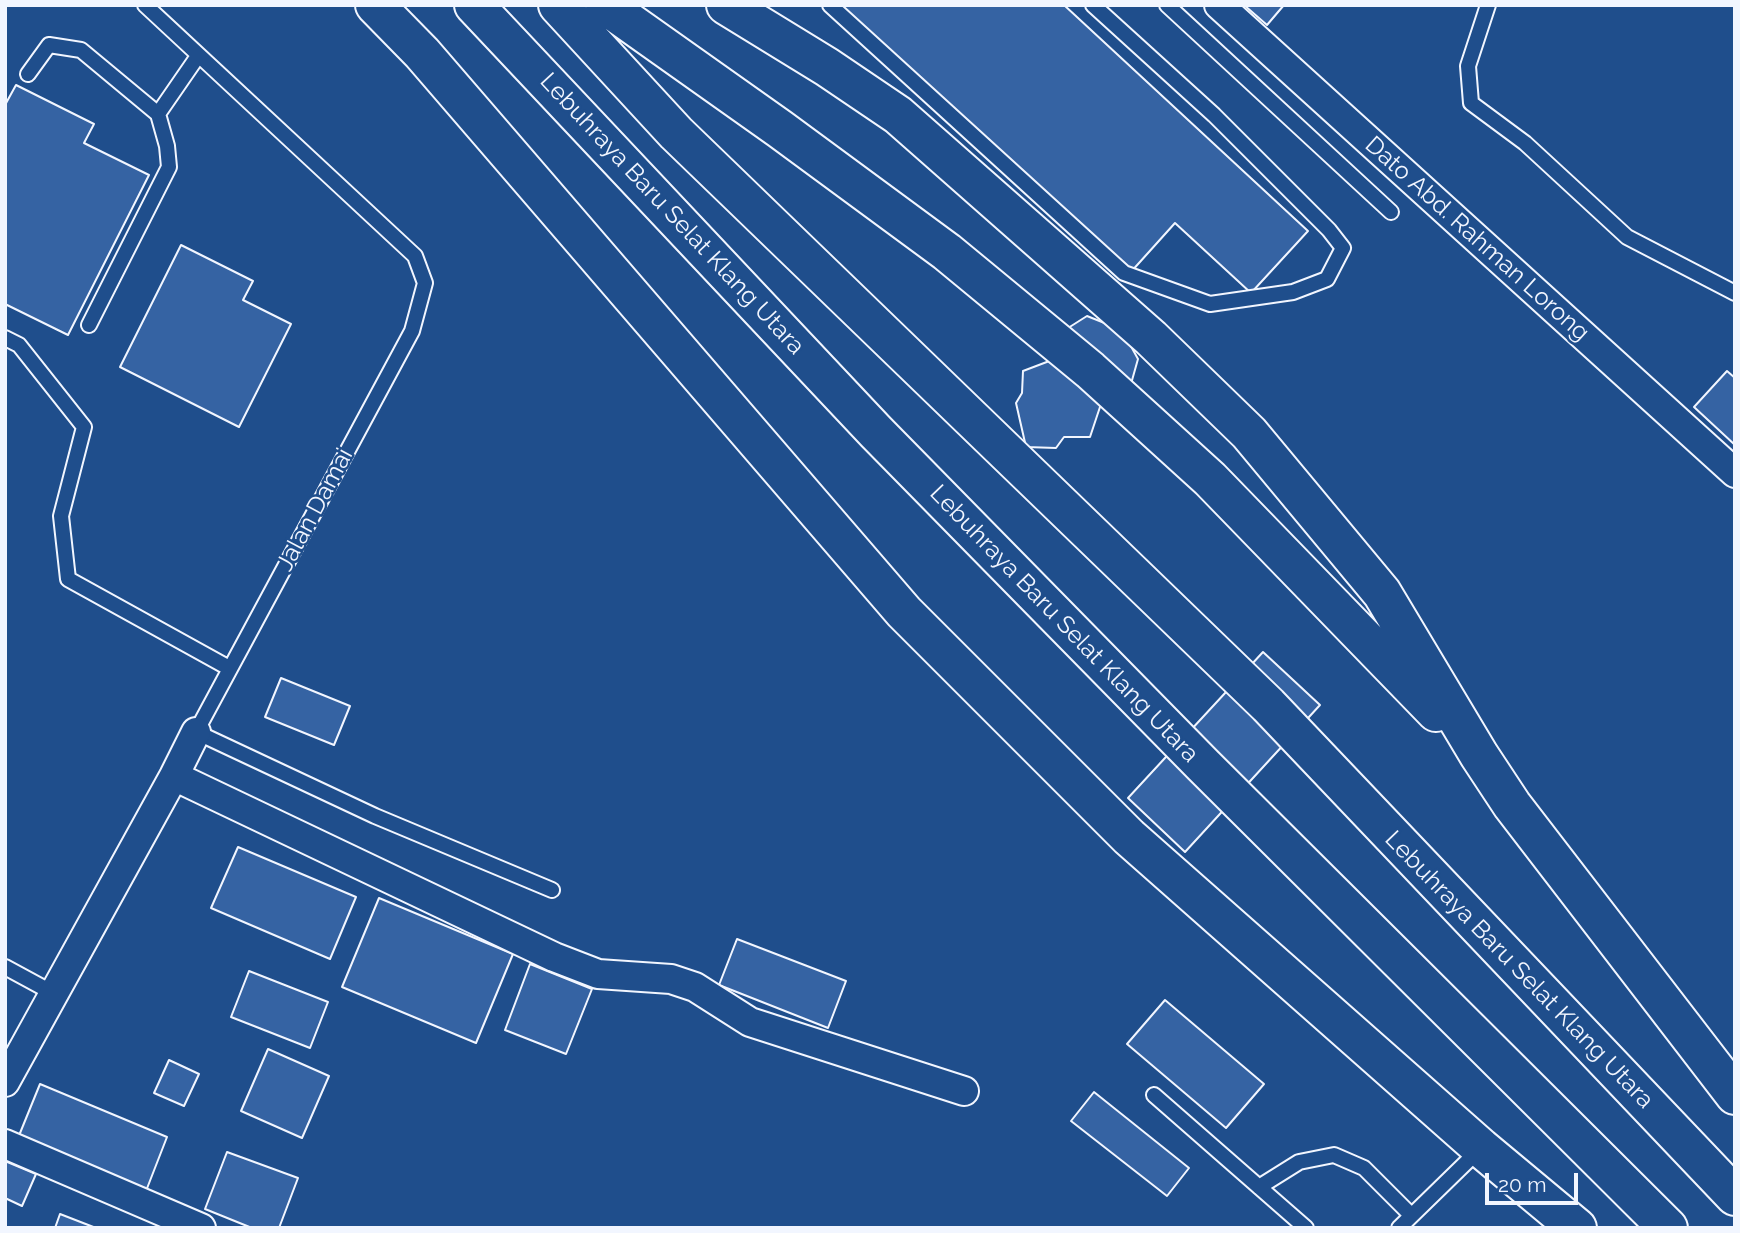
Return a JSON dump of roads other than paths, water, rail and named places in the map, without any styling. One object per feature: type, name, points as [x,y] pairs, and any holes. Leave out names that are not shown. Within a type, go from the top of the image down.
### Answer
[{"type":"highway","points":[[375,5],[422,53],[904,612],[1129,837],[1481,1148],[1577,1228]]},
{"type":"highway","name":"Lebuhraya Baru Selat Klang Utara","points":[[474,5],[876,432],[1203,765],[1668,1228]]},
{"type":"highway","name":"Lebuhraya Baru Selat Klang Utara","points":[[558,5],[676,133],[1268,705],[1735,1196]]},
{"type":"highway","points":[[605,5],[947,252],[1090,370],[1210,479],[1479,755]]},
{"type":"highway","points":[[726,5],[827,67],[898,115],[1150,338],[1249,433],[1382,593],[1512,805],[1735,1095]]},
{"type":"street","name":"Dato Abd. Rahman Lorong","points":[[1219,5],[1735,473]]},
{"type":"street","name":"Jalan Damai","points":[[5,1082],[196,732]]},
{"type":"street","points":[[174,776],[554,957],[598,974],[671,979],[695,987],[750,1022],[964,1091]]},
{"type":"street","points":[[5,1144],[201,1228]]},
{"type":"lane","name":"Jalan Damai","points":[[145,5],[415,256],[425,283],[412,331],[196,732]]},
{"type":"lane","points":[[830,5],[1124,273],[1210,304],[1293,292],[1327,279],[1343,248],[1329,230],[1214,115],[1093,5]]},
{"type":"lane","points":[[1167,5],[1391,212]]},
{"type":"lane","points":[[1488,5],[1468,66],[1471,103],[1525,143],[1627,237],[1735,293]]},
{"type":"lane","points":[[28,74],[50,46],[81,50],[158,114],[167,146],[169,167],[89,325]]},
{"type":"lane","points":[[158,114],[198,56]]},
{"type":"lane","points":[[5,338],[19,345],[84,427],[61,516],[68,579],[229,668]]},
{"type":"lane","points":[[196,732],[375,816],[552,890]]},
{"type":"lane","points":[[5,967],[53,993]]},
{"type":"lane","points":[[1154,1095],[1306,1228]]},
{"type":"lane","points":[[1399,1228],[1481,1148]]},
{"type":"lane","points":[[1259,1187],[1299,1162],[1334,1155],[1364,1168],[1411,1215]]}]
